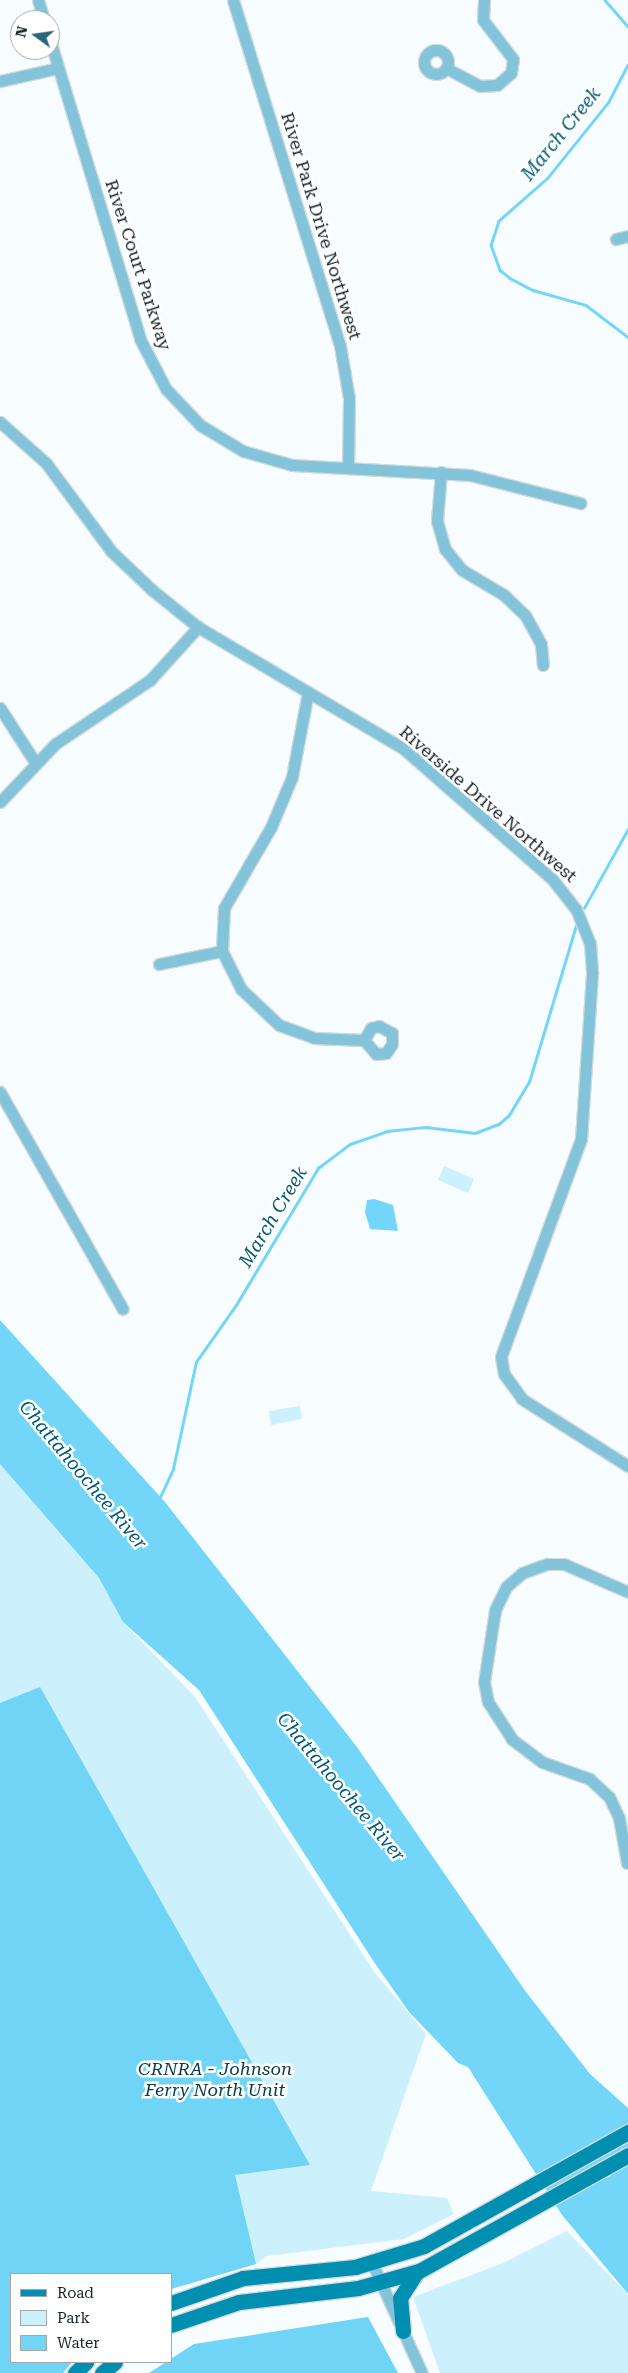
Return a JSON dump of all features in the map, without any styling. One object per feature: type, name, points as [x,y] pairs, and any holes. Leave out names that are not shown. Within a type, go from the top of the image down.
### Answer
[{"type":"main road","points":[[172,2303],[244,2278],[372,2263],[424,2246],[628,2132]]},
{"type":"main road","points":[[172,2325],[239,2302],[380,2283],[417,2272],[532,2212],[628,2155]]},
{"type":"main road","points":[[403,2331],[400,2298],[417,2272]]},
{"type":"main road","points":[[75,2373],[85,2363]]},
{"type":"main road","points":[[102,2373],[114,2363]]},
{"type":"street","name":"River Park Drive Northwest","points":[[233,0],[340,346],[349,398],[348,468]]},
{"type":"street","points":[[446,68],[480,86],[497,85],[511,73],[512,59],[483,20],[484,0]]},
{"type":"street","name":"River Court Parkway","points":[[56,60],[140,339],[166,389],[200,425],[242,451],[292,465],[441,472],[499,480],[580,503]]},
{"type":"street","points":[[0,82],[58,68]]},
{"type":"street","points":[[616,239],[628,236]]},
{"type":"street","name":"Riverside Drive Northwest","points":[[0,422],[46,463],[128,570],[198,627],[404,748],[553,880],[584,925],[592,974],[581,1139],[501,1357],[504,1374],[522,1399],[628,1466]]},
{"type":"street","points":[[441,472],[437,521],[445,549],[462,570],[504,595],[525,615],[541,644],[543,665]]},
{"type":"street","points":[[0,802],[35,762],[76,727],[150,680],[198,627]]},
{"type":"street","points":[[308,692],[292,777],[271,828],[224,908],[222,951],[241,989],[279,1025],[314,1038],[364,1040]]},
{"type":"street","points":[[0,708],[35,762]]},
{"type":"street","points":[[159,964],[222,951]]},
{"type":"street","points":[[0,1092],[123,1309]]},
{"type":"street","points":[[627,1863],[619,1818],[609,1797],[590,1779],[542,1762],[512,1739],[488,1702],[484,1682],[495,1610],[506,1587],[522,1573],[547,1564],[564,1564],[628,1592]]},
{"type":"street","points":[[372,2263],[422,2373]]},
{"type":"green space","points":[[444,1166],[474,1179],[468,1193],[438,1180]]},
{"type":"green space","points":[[300,1406],[302,1419],[271,1425],[269,1411]]},
{"type":"green space","name":"CRNRA - Johnson Ferry North Unit","points":[[0,1464],[99,1578],[123,1622],[195,1697],[375,1973],[426,2034],[371,2191],[447,2198],[454,2214],[404,2239],[267,2256],[256,2264],[172,2289],[172,2273],[10,2273],[10,2363],[71,2363],[63,2373],[0,2373],[12,1701],[0,1703]]},
{"type":"green space","points":[[40,1687],[310,2165],[235,2175],[256,2264],[172,2289],[172,2273],[10,2273],[10,2363],[71,2363],[63,2373],[0,2373],[0,1703]]},
{"type":"green space","points":[[567,2231],[628,2295],[628,2373],[440,2373],[413,2297],[503,2263]]},
{"type":"green space","points":[[368,2317],[398,2373],[149,2373],[165,2363],[172,2363],[172,2358],[194,2344]]},
{"type":"water","points":[[374,1199],[393,1205],[398,1231],[370,1229],[365,1212],[367,1200]]},
{"type":"water","name":"Chattahoochee River","points":[[0,1320],[165,1502],[357,1747],[526,1992],[590,2074],[628,2108],[628,2294],[562,2215],[468,2067],[458,2063],[409,2012],[374,1962],[199,1690],[123,1622],[99,1578],[0,1464]]},
{"type":"waterway","name":"March Creek","points":[[605,0],[628,26]]},
{"type":"waterway","name":"March Creek","points":[[628,65],[609,102],[548,178],[499,221],[491,245],[500,270],[510,278],[533,290],[586,305],[628,337]]},
{"type":"waterway","name":"March Creek","points":[[584,908],[628,829]]},
{"type":"waterway","name":"March Creek","points":[[160,1497],[173,1469],[196,1362],[236,1305],[318,1168],[350,1144],[387,1131],[426,1127],[475,1133],[499,1124],[509,1115],[529,1082],[576,925]]}]
